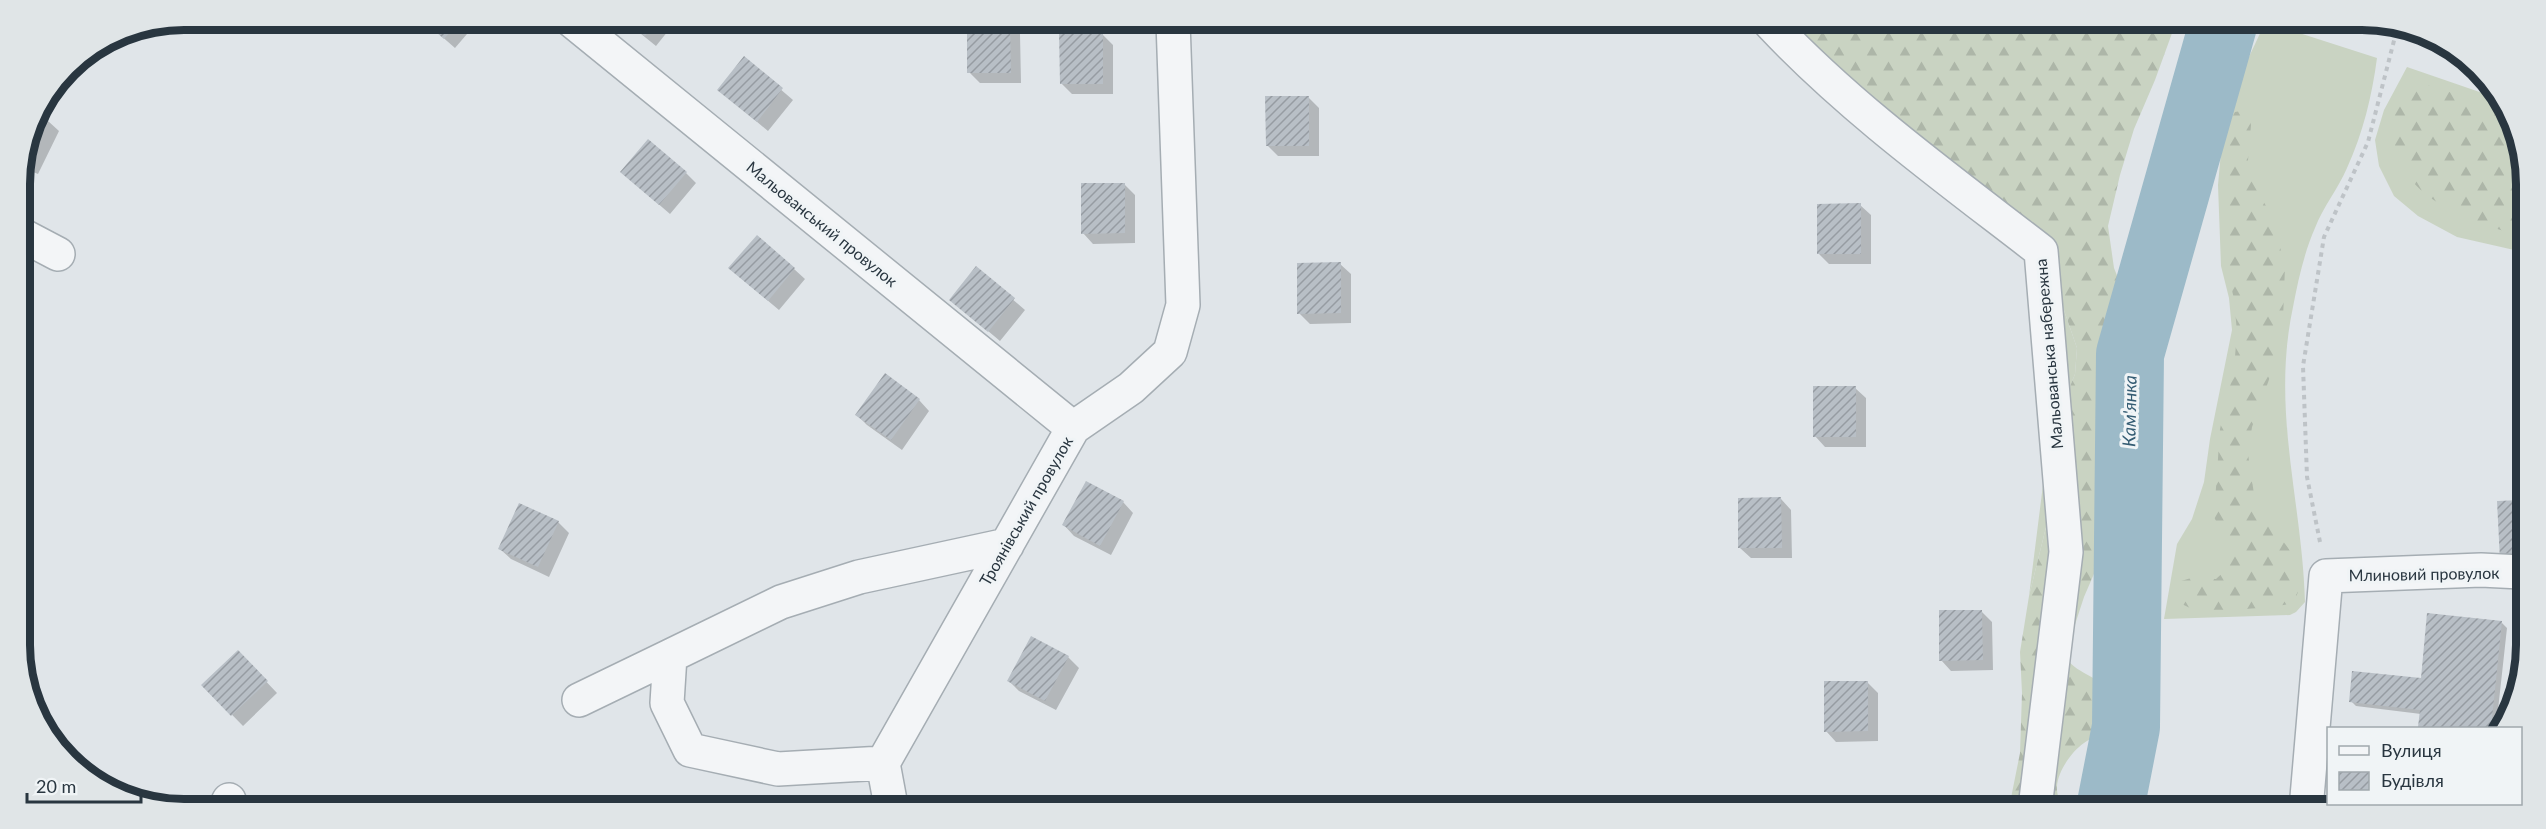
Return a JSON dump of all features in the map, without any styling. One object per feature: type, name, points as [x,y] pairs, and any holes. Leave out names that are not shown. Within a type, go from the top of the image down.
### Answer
[{"type":"street","name":"Мальованський провулок","points":[[582,30],[1073,428]]},
{"type":"street","name":"Троянівський провулок","points":[[883,763],[1073,428],[1131,388],[1170,352],[1183,304],[1173,30]]},
{"type":"street","name":"Мальованська набережна","points":[[1777,30],[1809,64],[1938,172],[2040,251],[2066,552],[2036,799]]},
{"type":"street","points":[[30,239],[58,254]]},
{"type":"street","points":[[579,700],[780,602],[859,577],[1006,545]]},
{"type":"street","name":"Млиновий провулок","points":[[2326,576],[2481,570],[2516,572]]},
{"type":"street","points":[[2307,799],[2326,576]]},
{"type":"street","points":[[670,656],[667,703],[690,750],[778,769],[883,763],[890,799]]},
{"type":"path","points":[[2326,576],[2307,477],[2304,366],[2324,237],[2368,142],[2396,34]]},
{"type":"green space","points":[[1774,30],[2173,30],[2134,129],[2108,226],[2114,268],[2126,298],[2155,349],[2161,380],[2136,429],[2128,457],[2125,502],[2084,597],[2065,655],[2074,667],[2104,687],[2109,698],[2108,718],[2103,729],[2075,751],[2066,762],[2058,780],[2059,799],[2011,799],[2020,753],[2022,693],[2020,652],[2029,596],[2049,515],[2056,421],[2075,374],[2077,348],[2058,293],[2042,269]]},
{"type":"green space","points":[[2262,30],[2290,30],[2377,58],[2370,100],[2353,155],[2318,220],[2305,257],[2299,277],[2287,345],[2286,419],[2303,564],[2305,602],[2290,615],[2164,619],[2177,544],[2192,519],[2204,482],[2210,439],[2232,330],[2229,298],[2221,266],[2218,185],[2224,119],[2239,78]]},
{"type":"green space","points":[[2407,67],[2487,95],[2508,134],[2513,154],[2516,174],[2516,250],[2457,237],[2418,216],[2394,196],[2379,166],[2375,140],[2384,110]]},
{"type":"green space","points":[[2422,85],[2439,87],[2500,116],[2508,134],[2516,174],[2516,235],[2476,221],[2435,201],[2418,188],[2405,171],[2396,151],[2393,119],[2400,102]]},
{"type":"green space","points":[[2235,112],[2248,113],[2251,125],[2247,172],[2266,206],[2285,266],[2283,320],[2271,374],[2252,427],[2248,454],[2254,494],[2265,518],[2292,553],[2298,592],[2294,602],[2286,604],[2211,610],[2190,608],[2177,602],[2174,591],[2178,582],[2191,578],[2216,579],[2228,568],[2230,548],[2214,517],[2220,429],[2234,369],[2237,332],[2234,299],[2226,264],[2224,187],[2230,121]]},
{"type":"green space","points":[[2058,293],[2077,348],[2075,374],[2056,421],[2049,515],[2029,596],[2045,469]]},
{"type":"building","points":[[434,30],[452,30],[444,39]]},
{"type":"building","points":[[637,30],[650,30],[645,36]]},
{"type":"building","points":[[967,30],[1010,30],[1011,73],[967,73]]},
{"type":"building","points":[[1059,33],[1103,33],[1103,84],[1060,84]]},
{"type":"building","points":[[744,56],[783,88],[757,122],[717,90]]},
{"type":"building","points":[[1265,96],[1309,96],[1309,146],[1266,146]]},
{"type":"building","points":[[45,117],[49,119],[33,154]]},
{"type":"building","points":[[648,139],[687,172],[659,205],[620,172]]},
{"type":"building","points":[[1081,183],[1125,183],[1125,233],[1081,234]]},
{"type":"building","points":[[1861,203],[1861,254],[1817,254],[1817,204]]},
{"type":"building","points":[[757,235],[795,268],[768,301],[728,268]]},
{"type":"building","points":[[1341,262],[1341,313],[1297,314],[1297,263]]},
{"type":"building","points":[[976,266],[1015,298],[988,332],[949,300]]},
{"type":"building","points":[[885,373],[920,399],[891,440],[855,415]]},
{"type":"building","points":[[1813,386],[1856,386],[1856,437],[1813,437]]},
{"type":"building","points":[[1086,481],[1124,501],[1100,546],[1062,525]]},
{"type":"building","points":[[1781,497],[1782,548],[1738,548],[1738,498]]},
{"type":"building","points":[[2516,500],[2516,559],[2500,560],[2497,501]]},
{"type":"building","points":[[519,503],[559,521],[538,567],[498,549]]},
{"type":"building","points":[[1939,610],[1982,610],[1983,660],[1939,661]]},
{"type":"building","points":[[2427,613],[2502,621],[2491,727],[2418,727],[2420,710],[2349,702],[2352,671],[2421,678]]},
{"type":"building","points":[[1031,636],[1069,656],[1045,701],[1007,681]]},
{"type":"building","points":[[238,650],[268,681],[231,716],[201,685]]},
{"type":"building","points":[[1824,681],[1868,681],[1868,731],[1824,732]]},
{"type":"waterway","name":"Кам'янка","points":[[2112,799],[2126,727],[2130,354],[2222,30]]}]
